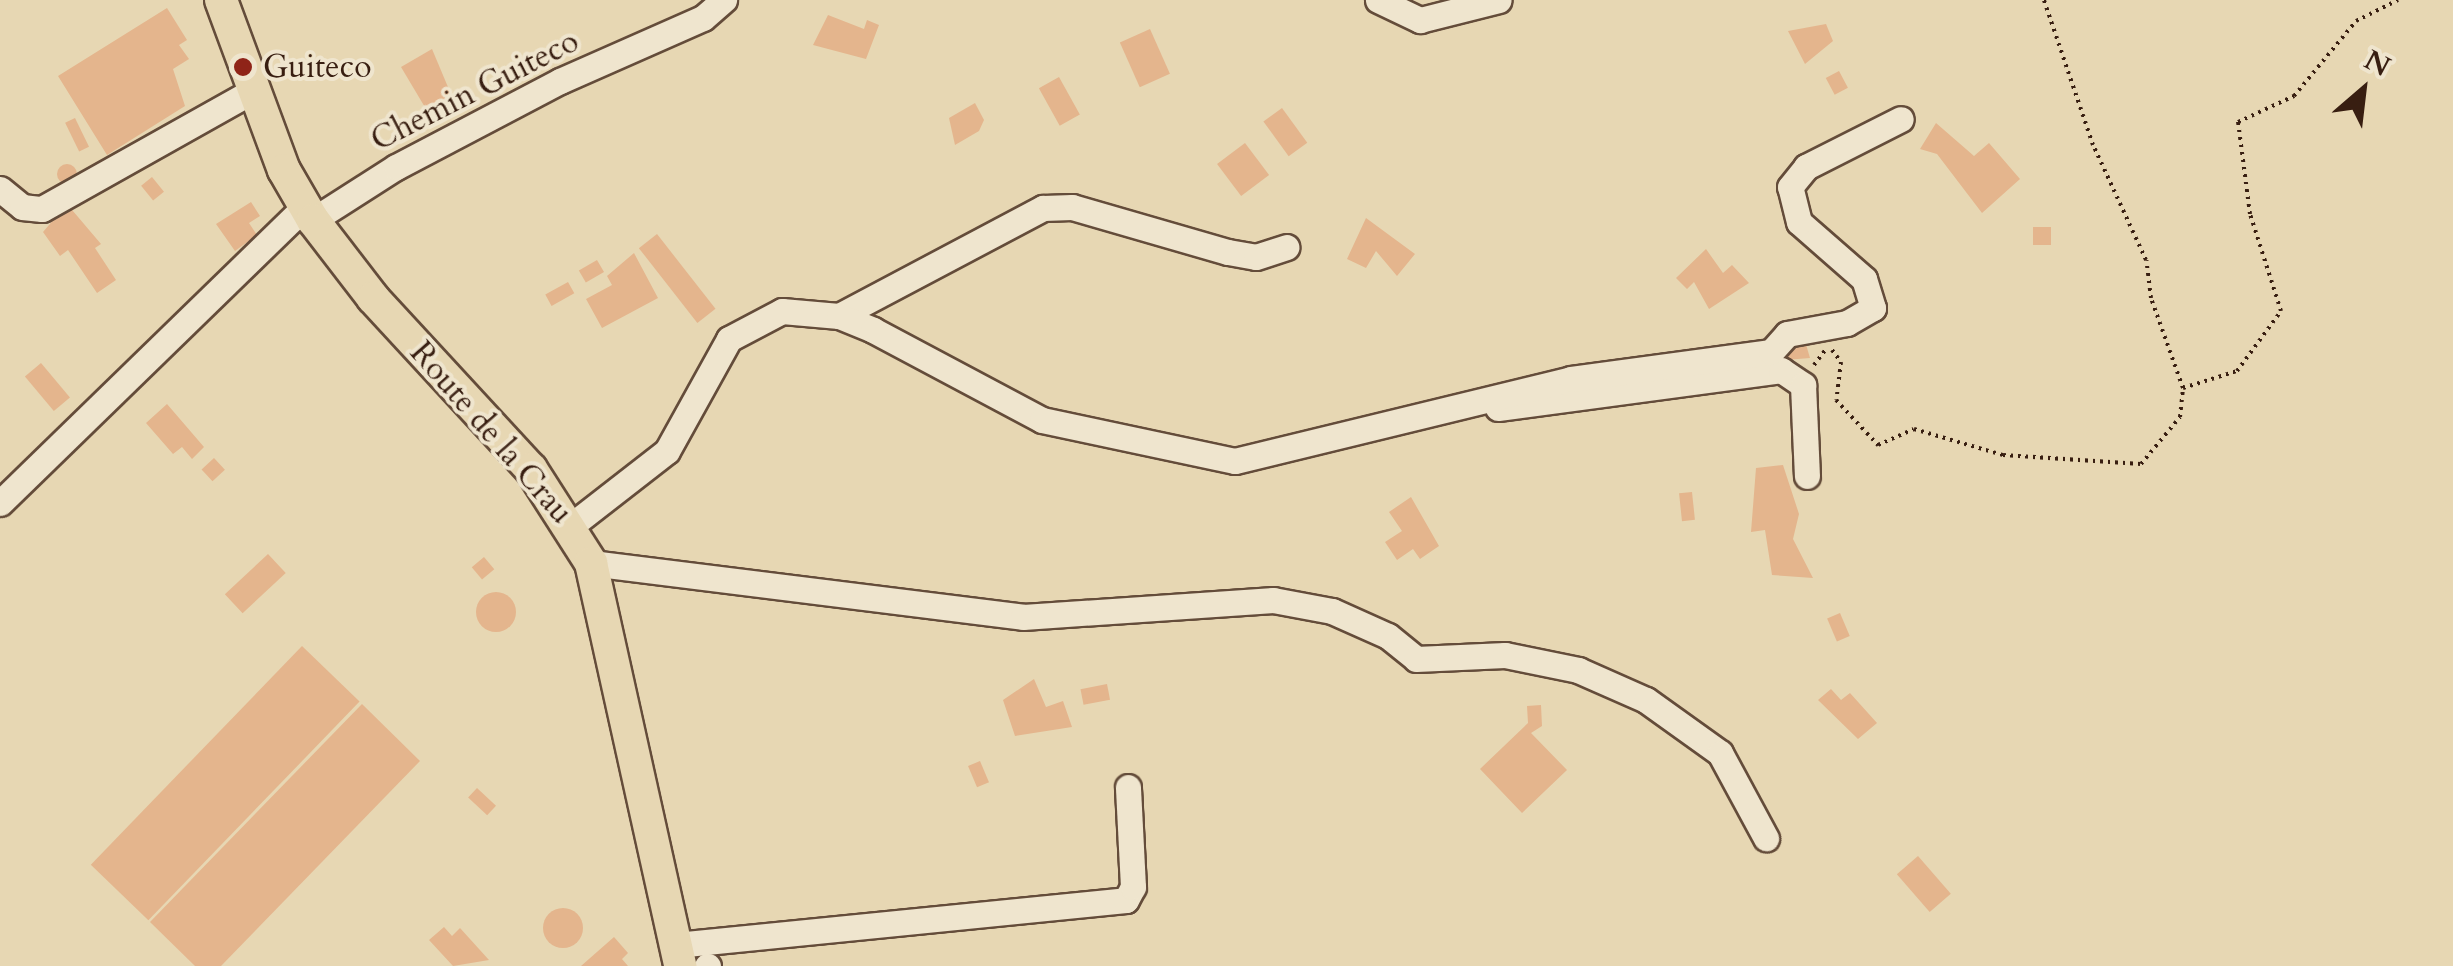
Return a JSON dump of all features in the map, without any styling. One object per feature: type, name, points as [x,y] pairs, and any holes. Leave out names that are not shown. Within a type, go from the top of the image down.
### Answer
[{"type":"main road","name":"Route de la Crau","points":[[220,0],[252,91],[309,213],[572,524],[592,563],[678,956]]},
{"type":"street","name":"Chemin Guiteco","points":[[0,503],[309,213],[704,18],[724,0]]},
{"type":"street","points":[[1378,0],[1420,20],[1499,0]]},
{"type":"street","points":[[0,189],[22,207],[42,209],[252,91]]},
{"type":"street","points":[[572,524],[667,451],[742,328],[782,311],[839,316],[1042,420],[1213,460],[1269,456],[1423,409],[1474,402],[1571,378],[1750,358],[1772,352],[1787,334],[1864,318],[1873,308],[1870,287],[1799,222],[1790,188],[1806,167],[1901,118]]},
{"type":"street","points":[[839,316],[1043,208],[1072,207],[1228,252],[1256,256],[1286,247]]},
{"type":"street","points":[[1474,402],[1490,409],[1774,370],[1801,382],[1807,476]]},
{"type":"street","points":[[592,563],[1023,616],[1273,600],[1332,611],[1388,636],[1416,659],[1505,655],[1578,670],[1646,700],[1720,753],[1766,838]]},
{"type":"street","points":[[678,956],[1126,900],[1134,887],[1128,787]]},
{"type":"path","points":[[1801,382],[1828,346],[1840,362],[1836,400],[1878,445],[1914,430],[2003,455],[2141,464],[2180,418],[2183,388],[2150,298],[2146,260],[2093,144],[2044,0]]},
{"type":"path","points":[[2183,388],[2237,371],[2281,311],[2250,214],[2238,122],[2294,96],[2356,21],[2398,0]]},
{"type":"building","points":[[167,8],[187,40],[179,45],[189,59],[173,69],[185,106],[107,155],[58,76]]},
{"type":"building","points":[[828,15],[864,29],[867,20],[879,25],[866,59],[813,45]]},
{"type":"building","points":[[1826,24],[1833,41],[1805,64],[1788,31]]},
{"type":"building","points":[[1150,29],[1170,74],[1140,87],[1120,42]]},
{"type":"building","points":[[432,49],[453,99],[426,109],[401,67]]},
{"type":"building","points":[[1839,71],[1848,88],[1835,95],[1826,78]]},
{"type":"building","points":[[1059,77],[1080,115],[1060,126],[1039,88]]},
{"type":"building","points":[[975,103],[984,120],[979,131],[955,145],[949,118]]},
{"type":"building","points":[[1282,108],[1307,143],[1289,156],[1263,122]]},
{"type":"building","points":[[75,118],[89,147],[79,152],[65,123]]},
{"type":"building","points":[[1936,123],[1974,156],[1989,143],[2020,179],[1982,213],[1937,154],[1920,149]]},
{"type":"building","points":[[1245,143],[1269,175],[1241,196],[1217,164]]},
{"type":"building","points":[[63,164],[71,164],[77,174],[71,184],[63,184],[57,178],[57,170]]},
{"type":"building","points":[[152,177],[164,192],[153,201],[141,186]]},
{"type":"building","points":[[251,202],[260,216],[249,223],[257,235],[235,251],[216,224]]},
{"type":"building","points":[[67,204],[101,244],[95,248],[116,280],[97,293],[68,250],[60,256],[43,232]]},
{"type":"building","points":[[1366,218],[1415,254],[1397,276],[1376,251],[1366,268],[1347,259]]},
{"type":"building","points":[[2033,227],[2051,227],[2051,245],[2033,245]]},
{"type":"building","points":[[657,234],[715,309],[697,323],[639,248]]},
{"type":"building","points":[[1706,249],[1723,273],[1732,265],[1749,283],[1709,309],[1694,282],[1687,289],[1676,278]]},
{"type":"building","points":[[634,253],[658,298],[602,328],[586,299],[612,285],[607,276]]},
{"type":"building","points":[[597,260],[604,272],[586,283],[579,270]]},
{"type":"building","points":[[568,282],[574,293],[552,306],[545,295]]},
{"type":"building","points":[[1805,341],[1810,358],[1785,360],[1781,348]]},
{"type":"building","points":[[41,363],[70,397],[54,411],[25,376]]},
{"type":"building","points":[[167,404],[204,447],[192,459],[182,447],[173,454],[146,423]]},
{"type":"building","points":[[214,458],[225,470],[212,481],[202,470]]},
{"type":"building","points":[[1783,465],[1799,514],[1793,539],[1813,578],[1772,575],[1765,530],[1751,532],[1756,468]]},
{"type":"building","points":[[1692,492],[1695,520],[1682,521],[1679,493]]},
{"type":"building","points":[[1411,497],[1439,546],[1420,559],[1413,549],[1397,560],[1385,542],[1402,531],[1389,512]]},
{"type":"building","points":[[268,554],[286,573],[243,613],[225,594]]},
{"type":"building","points":[[484,557],[494,569],[482,580],[472,567]]},
{"type":"building","points":[[496,592],[510,598],[516,612],[510,626],[496,632],[482,626],[476,612],[482,598]]},
{"type":"building","points":[[1840,613],[1850,636],[1837,641],[1827,618]]},
{"type":"building","points":[[302,646],[360,702],[148,920],[91,865]]},
{"type":"building","points":[[1034,679],[1046,707],[1063,701],[1072,727],[1015,736],[1003,700]]},
{"type":"building","points":[[1107,684],[1110,700],[1084,705],[1080,689]]},
{"type":"building","points":[[1831,689],[1841,700],[1850,693],[1877,723],[1858,739],[1818,700]]},
{"type":"building","points":[[362,704],[420,761],[221,966],[195,966],[150,922]]},
{"type":"building","points":[[1541,705],[1542,726],[1531,733],[1567,770],[1522,813],[1480,769],[1528,723],[1527,706]]},
{"type":"building","points":[[980,761],[989,782],[977,787],[968,766]]},
{"type":"building","points":[[477,788],[496,806],[487,815],[468,798]]},
{"type":"building","points":[[1918,856],[1951,894],[1930,912],[1897,874]]},
{"type":"building","points":[[563,908],[577,914],[583,928],[577,942],[563,948],[549,942],[543,928],[549,914]]},
{"type":"building","points":[[444,927],[452,936],[460,928],[489,960],[453,966],[429,940]]},
{"type":"building","points":[[614,937],[628,953],[622,959],[628,966],[581,966]]},
{"type":"place","name":"Guiteco","points":[[243,67]]}]
